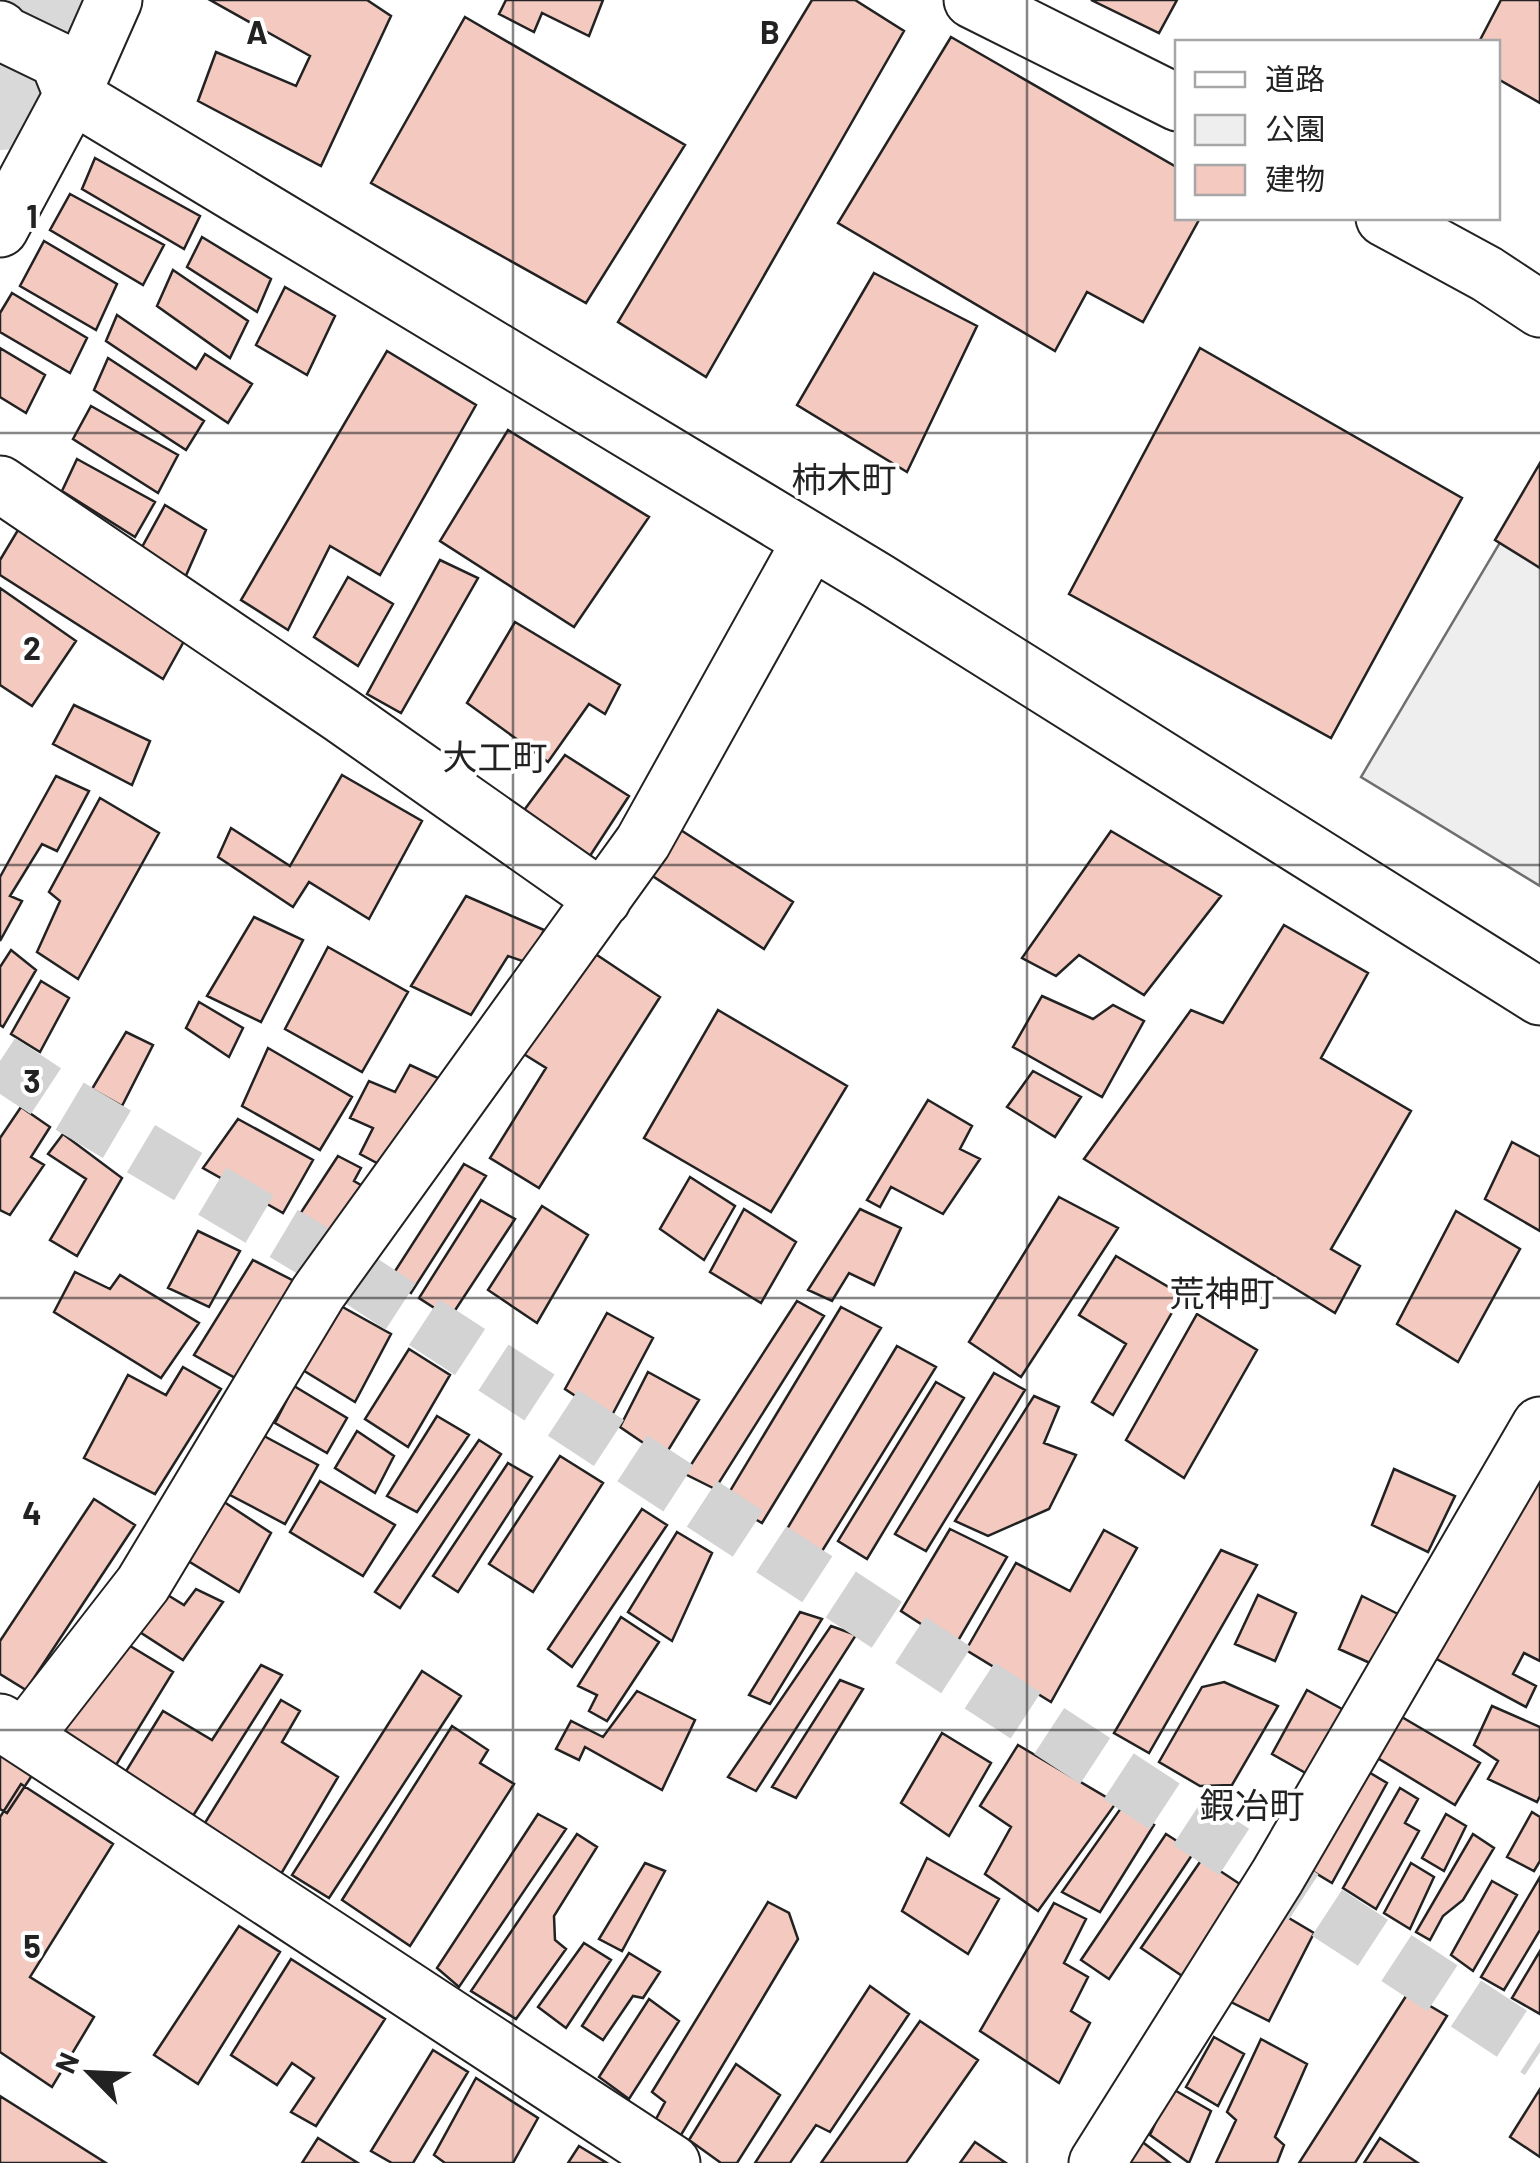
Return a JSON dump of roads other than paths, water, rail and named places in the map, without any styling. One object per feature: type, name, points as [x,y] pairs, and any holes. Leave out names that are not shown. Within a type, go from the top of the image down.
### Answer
[{"type":"street","points":[[0,228],[65,78],[114,0]]},
{"type":"street","points":[[972,0],[1175,102]]},
{"type":"street","points":[[1,16],[65,78],[878,581],[1540,997]]},
{"type":"street","points":[[1388,220],[1540,308]]},
{"type":"street","points":[[0,484],[325,704],[603,899]]},
{"type":"street","points":[[672,2163],[12,1729],[143,1584],[318,1294],[644,842],[810,542]]},
{"type":"street","points":[[1097,2163],[1277,1877],[1540,1425]]},
{"type":"waterway","points":[[0,100],[52,0]]},
{"type":"tunnel","points":[[0,1061],[340,1267],[1540,2052]]},
{"type":"district","name":"柿木町","points":[[844,480]]},
{"type":"district","name":"大工町","points":[[495,758]]},
{"type":"district","name":"荒神町","points":[[1222,1294]]},
{"type":"district","name":"鍜冶町","points":[[1252,1806]]}]
